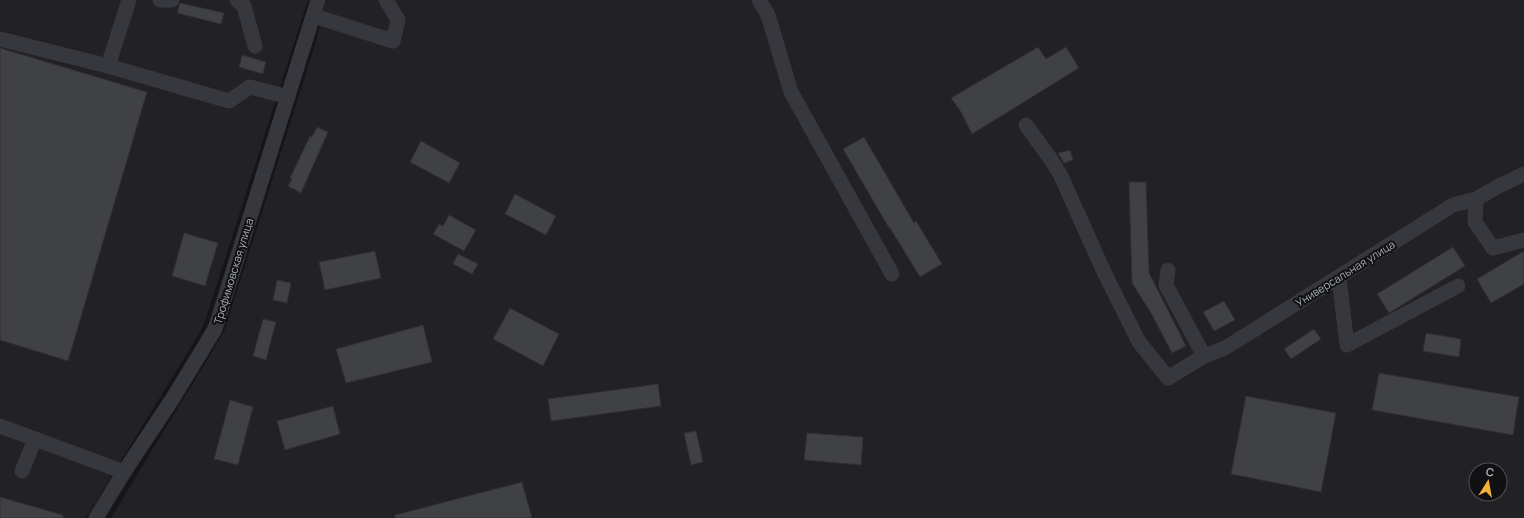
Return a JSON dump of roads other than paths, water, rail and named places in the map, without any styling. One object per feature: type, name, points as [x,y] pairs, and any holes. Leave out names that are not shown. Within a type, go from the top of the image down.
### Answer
[{"type":"street","points":[[108,66],[129,0]]},
{"type":"street","points":[[160,0],[172,0]]},
{"type":"street","points":[[237,0],[244,6],[255,46]]},
{"type":"street","name":"Трофимовская улица","points":[[96,518],[124,472],[174,398],[215,329],[318,0]]},
{"type":"street","points":[[314,16],[393,41],[398,20],[386,0]]},
{"type":"street","points":[[759,0],[768,15],[791,92],[892,274]]},
{"type":"street","points":[[0,39],[108,66],[229,101],[250,87],[288,96]]},
{"type":"street","name":"Универсальная улица","points":[[1026,126],[1052,161],[1061,176],[1104,272],[1139,342],[1168,378],[1204,356],[1225,348],[1454,205],[1476,199],[1524,174]]},
{"type":"street","points":[[1476,199],[1475,222],[1493,248],[1524,240]]},
{"type":"street","points":[[1168,270],[1166,285],[1204,356]]},
{"type":"street","points":[[1339,278],[1347,345],[1458,286]]},
{"type":"street","points":[[0,426],[124,472]]},
{"type":"street","points":[[22,471],[35,439]]}]
